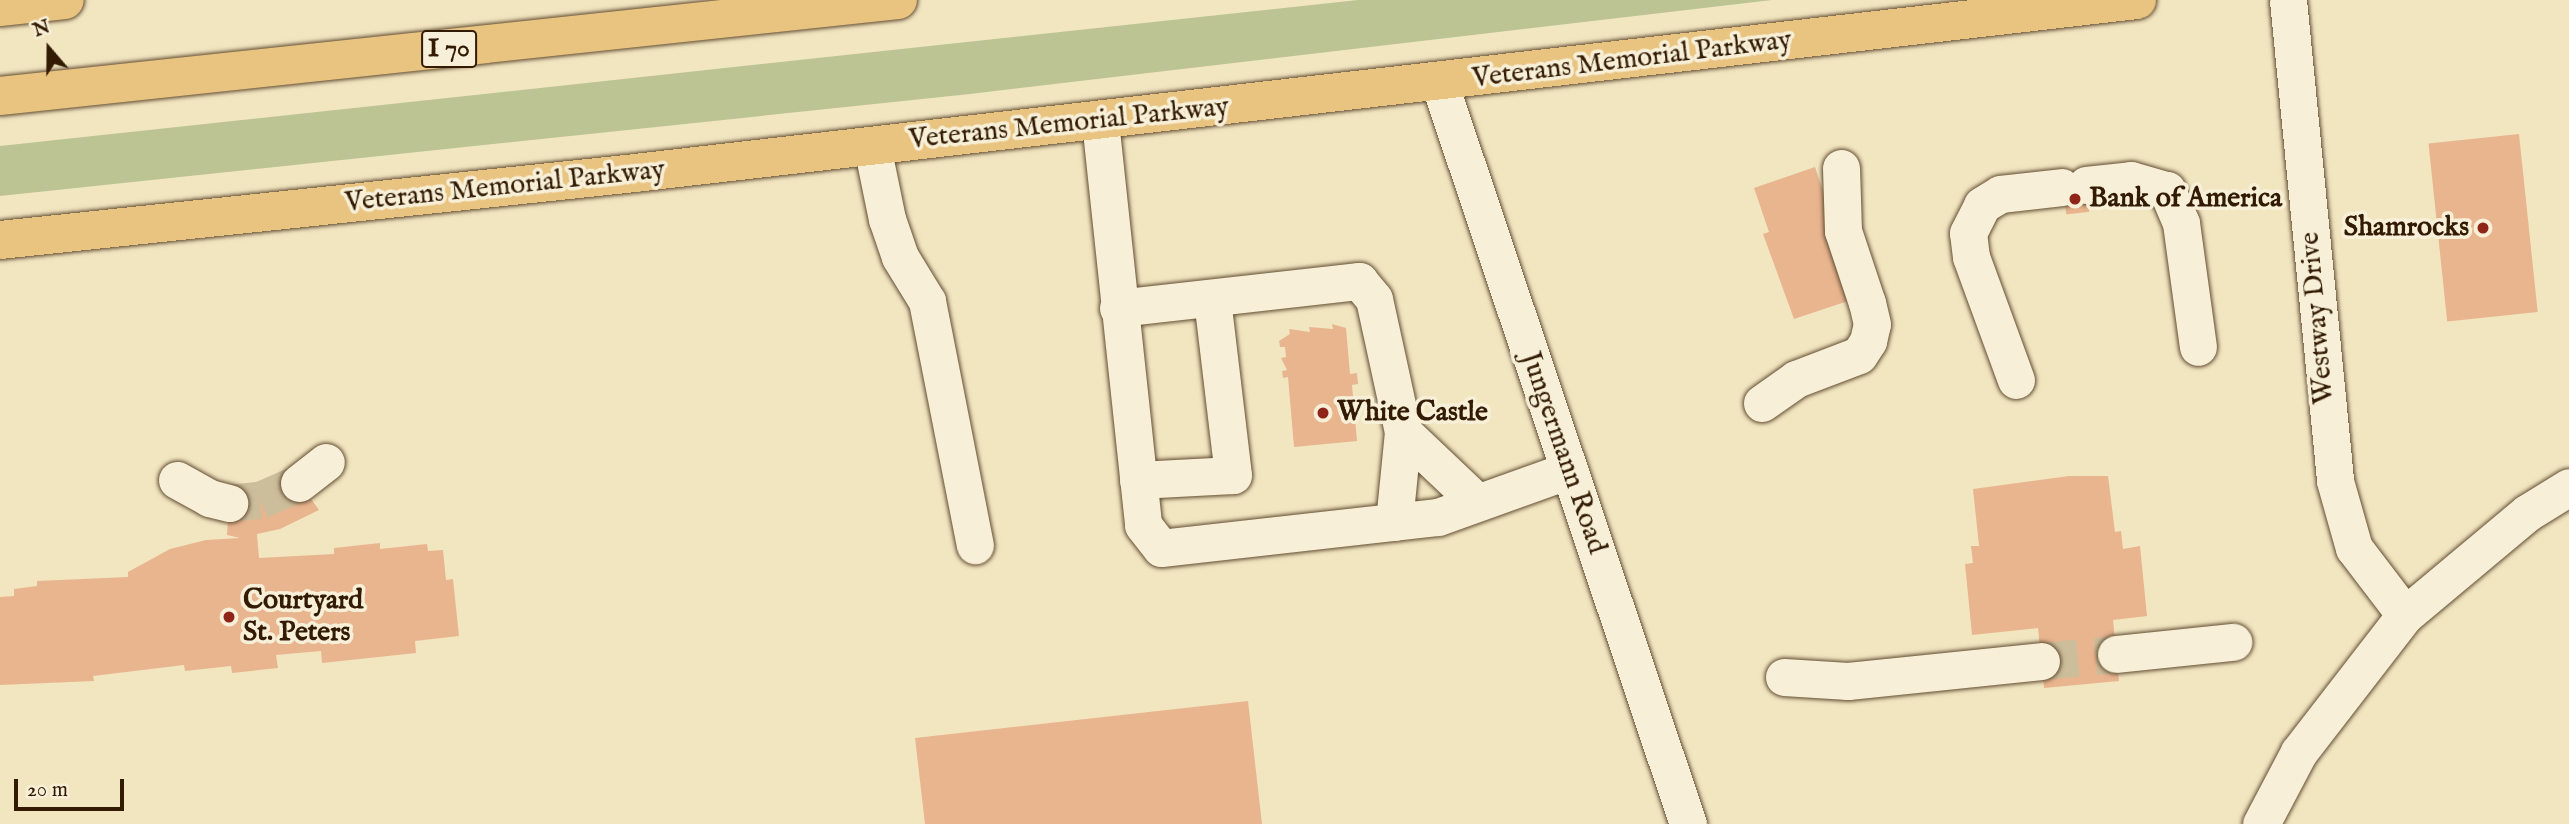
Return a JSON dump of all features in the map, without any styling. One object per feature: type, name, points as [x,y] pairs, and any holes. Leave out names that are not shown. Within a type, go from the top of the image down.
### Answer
[{"type":"main road","points":[[0,7],[65,0]]},
{"type":"main road","name":"I 70","points":[[0,96],[898,0]]},
{"type":"main road","name":"Veterans Memorial Parkway","points":[[0,240],[1100,121],[2137,0]]},
{"type":"street","name":"Westway Drive","points":[[2288,0],[2335,481],[2354,548],[2406,615]]},
{"type":"street","name":"Jungermann Road","points":[[1439,82],[1688,824]]},
{"type":"street","points":[[1100,121],[1143,525],[1161,548],[1438,517],[1569,470]]},
{"type":"street","points":[[872,146],[887,219],[900,257],[928,301],[975,545]]},
{"type":"street","points":[[1762,402],[1796,379],[1858,355],[1868,341],[1872,324],[1843,231],[1841,168]]},
{"type":"street","points":[[2016,380],[1971,257],[1968,233],[1982,205],[2000,194],[2131,180],[2167,190],[2181,223],[2199,347]]},
{"type":"street","points":[[1118,308],[1359,281],[1374,299],[1403,432],[1394,522]]},
{"type":"street","points":[[1138,480],[1233,475],[1212,298]]},
{"type":"street","points":[[1403,432],[1476,502]]},
{"type":"street","points":[[177,480],[209,498],[229,503]]},
{"type":"street","points":[[2261,824],[2299,752],[2406,615],[2527,513],[2569,487]]},
{"type":"street","points":[[2116,654],[2233,642]]},
{"type":"street","points":[[1784,677],[1848,681],[2041,662]]},
{"type":"green space","points":[[1358,0],[1772,0],[970,94],[0,196],[0,146]]},
{"type":"building","name":"Shamrocks","points":[[2519,134],[2538,312],[2447,322],[2428,144]]},
{"type":"building","points":[[1815,167],[1837,233],[1851,300],[1794,319],[1763,234],[1769,232],[1754,188]]},
{"type":"building","name":"Bank of America","points":[[2085,178],[2089,212],[2066,215],[2062,181]]},
{"type":"building","name":"White Castle","points":[[1332,324],[1346,328],[1350,374],[1357,373],[1358,384],[1352,385],[1357,441],[1294,447],[1288,377],[1283,378],[1282,371],[1287,370],[1281,358],[1286,357],[1285,347],[1280,347],[1279,341],[1290,334],[1289,329],[1310,332],[1309,327],[1333,329]]},
{"type":"building","name":"Courtyard St. Peters","points":[[290,470],[319,510],[280,529],[257,534],[259,558],[334,554],[334,548],[380,543],[380,549],[427,544],[428,551],[443,550],[446,580],[453,579],[459,636],[415,641],[416,653],[322,663],[321,651],[276,655],[278,668],[232,673],[231,666],[185,671],[184,665],[93,676],[94,681],[0,685],[0,597],[14,596],[14,589],[37,586],[37,581],[128,577],[128,572],[170,549],[206,540],[240,538],[227,535],[230,488],[267,482]]},
{"type":"building","points":[[2069,476],[2108,476],[2115,532],[2121,531],[2123,549],[2140,546],[2147,616],[2113,620],[2119,681],[2044,688],[2038,628],[1972,635],[1965,564],[1973,563],[1971,546],[1979,546],[1973,489]]},
{"type":"building","points":[[1248,701],[1262,824],[925,824],[915,738]]},
{"type":"tunnel","points":[[229,503],[260,500],[299,483]]},
{"type":"tunnel","points":[[2041,661],[2116,654]]},
{"type":"place","name":"Bank of America","points":[[2075,199]]},
{"type":"place","name":"Shamrocks","points":[[2483,228]]},
{"type":"place","name":"White Castle","points":[[1323,413]]},
{"type":"place","name":"Courtyard St. Peters","points":[[229,617]]}]
